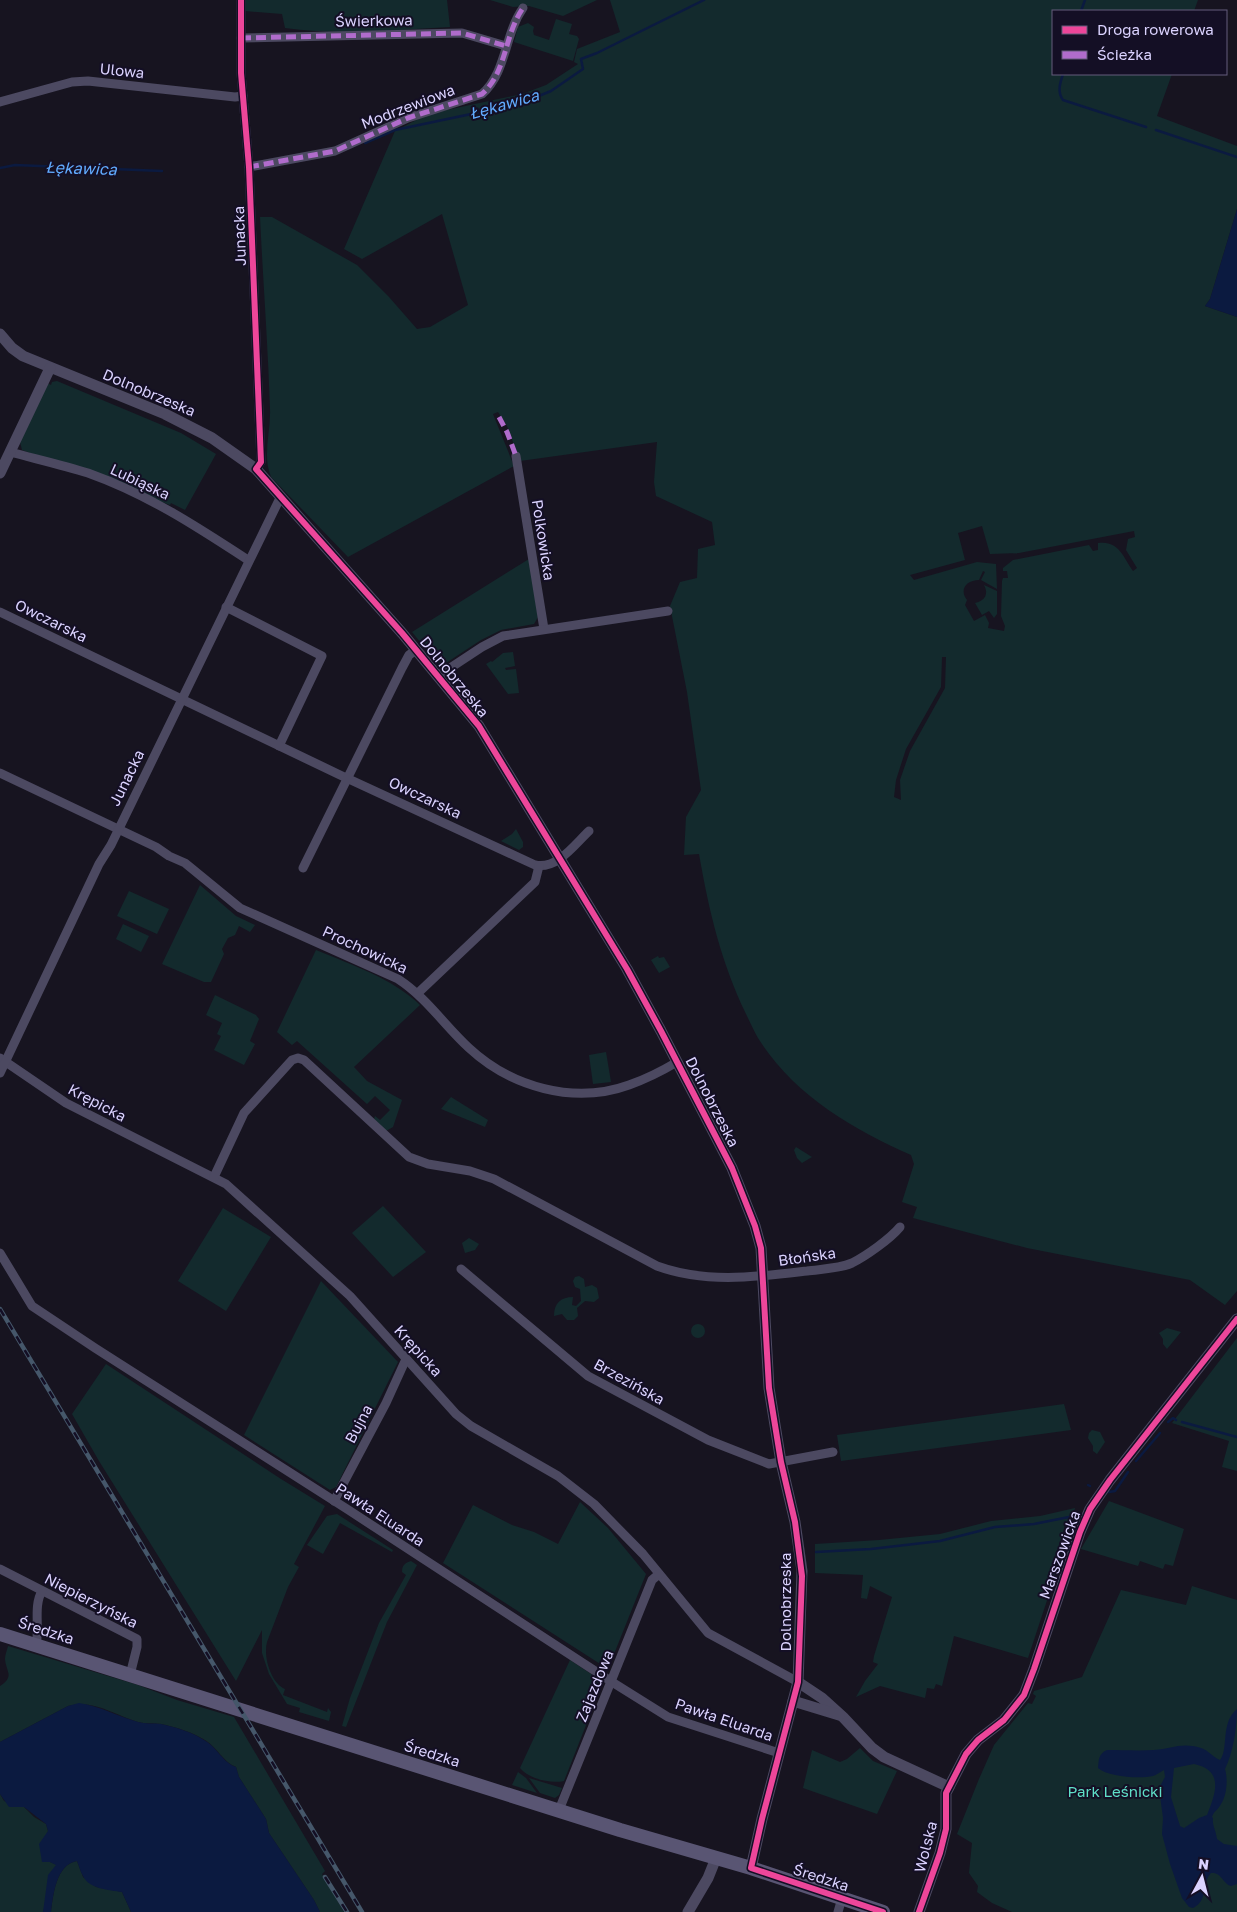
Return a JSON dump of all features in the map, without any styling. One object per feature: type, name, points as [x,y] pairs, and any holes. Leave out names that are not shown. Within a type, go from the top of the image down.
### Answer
[{"type":"main road","name":"Średzka","points":[[0,1634],[559,1810],[752,1868],[883,1912]]},
{"type":"street","name":"Junacka","points":[[240,0],[261,462],[256,469]]},
{"type":"street","name":"Modrzewiowa","points":[[249,167],[335,151],[408,118],[482,94],[490,88],[498,75],[515,20],[523,8]]},
{"type":"street","name":"Świerkowa","points":[[241,38],[462,33],[506,46]]},
{"type":"street","name":"Ulowa","points":[[0,102],[72,82],[88,81],[234,97],[243,96]]},
{"type":"street","name":"Dolnobrzeska","points":[[0,334],[12,348],[24,356],[165,414],[212,438],[256,469],[281,496],[416,650],[479,726],[626,969],[714,1132],[747,1204],[759,1237],[764,1276],[769,1388],[781,1462],[795,1522],[802,1571],[798,1682],[752,1868]]},
{"type":"street","points":[[0,473],[50,368]]},
{"type":"street","name":"Lubiąska","points":[[10,452],[87,473],[134,493],[184,518],[248,560]]},
{"type":"street","name":"Polkowicka","points":[[516,456],[544,629]]},
{"type":"street","name":"Junacka","points":[[0,1073],[3,1060],[281,496]]},
{"type":"street","points":[[226,607],[322,656],[279,746]]},
{"type":"street","points":[[438,676],[498,638],[544,629],[668,611]]},
{"type":"street","name":"Owczarska","points":[[0,612],[181,700],[539,866]]},
{"type":"street","points":[[303,868],[402,668],[409,655],[416,650]]},
{"type":"street","name":"Prochowicka","points":[[0,773],[156,847],[169,856],[185,863],[240,908],[398,979],[418,993],[469,1048],[506,1075],[540,1088],[579,1093],[610,1090],[635,1083],[677,1062]]},
{"type":"street","points":[[418,993],[535,882],[539,866],[552,864],[560,859],[589,831]]},
{"type":"street","name":"Błońska","points":[[214,1177],[244,1113],[292,1060],[298,1058],[304,1060],[409,1157],[470,1171],[494,1179],[657,1266],[673,1272],[705,1278],[764,1276],[846,1265],[866,1254],[894,1234],[900,1227]]},
{"type":"street","name":"Krępicka","points":[[3,1060],[66,1103],[214,1177],[236,1192],[350,1296],[462,1420],[558,1476],[594,1504],[625,1534],[708,1632],[798,1682]]},
{"type":"street","name":"Pawła Eluarda","points":[[0,1253],[32,1306],[612,1682],[668,1717],[779,1753]]},
{"type":"street","name":"Brzezińska","points":[[460,1269],[593,1380],[727,1448],[769,1464],[833,1452]]},
{"type":"street","name":"Marszowicka","points":[[949,1787],[966,1754],[978,1740],[1004,1720],[1024,1695],[1080,1532],[1090,1509],[1110,1480],[1237,1319]]},
{"type":"street","name":"Bujna","points":[[334,1501],[386,1403],[406,1359]]},
{"type":"street","name":"Niepierzyńska","points":[[0,1569],[137,1640],[130,1675]]},
{"type":"street","name":"Zajazdowa","points":[[559,1810],[652,1580],[658,1574]]},
{"type":"street","points":[[36,1645],[38,1598],[42,1591]]},
{"type":"street","points":[[798,1682],[817,1694],[843,1716],[872,1748],[884,1757],[949,1787]]},
{"type":"street","points":[[793,1701],[843,1716]]},
{"type":"street","name":"Wolska","points":[[920,1912],[946,1829],[946,1800],[949,1787]]},
{"type":"street","points":[[688,1912],[708,1878],[716,1858]]},
{"type":"street","points":[[838,1912],[842,1898]]},
{"type":"green space","points":[[245,0],[447,0],[450,27],[346,32],[285,28],[282,14],[245,11]]},
{"type":"green space","points":[[490,0],[597,0],[563,16],[529,6],[513,7]]},
{"type":"green space","points":[[610,0],[1198,0],[1194,10],[1052,10],[1052,75],[1172,75],[1157,116],[1237,146],[1237,209],[1210,299],[1205,306],[1237,317],[1237,1291],[1225,1305],[1190,1280],[1027,1248],[913,1218],[917,1207],[902,1202],[914,1164],[911,1155],[867,1134],[806,1093],[772,1058],[758,1038],[737,995],[723,956],[707,896],[699,854],[684,855],[686,817],[701,790],[687,692],[670,606],[680,582],[697,578],[698,549],[715,545],[712,522],[656,496],[654,482],[657,442],[520,461],[507,426],[498,412],[493,414],[514,466],[348,557],[271,477],[267,460],[270,409],[260,217],[272,217],[357,265],[417,329],[430,327],[468,305],[442,214],[362,259],[344,249],[395,131],[422,117],[522,94],[546,85],[578,64],[574,62],[577,49],[620,32]],"holes":[[[982,526],[990,554],[1019,553],[1134,531],[1135,537],[1128,539],[1126,550],[1137,568],[1133,571],[1119,550],[1105,543],[1098,543],[1098,550],[1093,551],[1089,545],[1013,560],[1003,568],[1003,571],[1007,571],[1008,578],[1003,578],[1002,581],[1001,616],[1005,626],[1004,631],[988,628],[989,623],[985,615],[974,621],[965,605],[967,600],[964,593],[965,586],[974,580],[979,580],[983,571],[985,572],[981,580],[997,589],[996,564],[977,562],[914,580],[910,575],[965,560],[958,533]],[[942,657],[946,657],[945,688],[910,751],[900,780],[901,800],[894,797],[896,780],[906,749],[941,687]]]},
{"type":"green space","points":[[556,19],[572,24],[569,34],[577,36],[579,39],[573,61],[514,42],[518,27],[528,23],[534,27],[534,35],[549,40]]},
{"type":"green space","points":[[57,381],[181,433],[216,454],[185,510],[171,503],[170,505],[22,450],[20,442],[47,383],[51,385],[52,382]]},
{"type":"green space","points":[[529,559],[538,617],[534,624],[501,630],[481,640],[443,665],[438,664],[412,632]]},
{"type":"green space","points":[[984,585],[997,591],[997,614],[994,618],[989,611],[982,615],[975,603],[985,597]]},
{"type":"green space","points":[[513,652],[515,666],[505,668],[506,670],[516,669],[519,693],[508,694],[486,664],[492,662],[503,653]]},
{"type":"green space","points":[[516,829],[523,842],[523,847],[519,850],[501,841]]},
{"type":"green space","points":[[200,885],[236,916],[255,925],[250,932],[239,926],[235,935],[228,938],[222,949],[224,954],[211,982],[204,982],[162,964]]},
{"type":"green space","points":[[129,891],[169,909],[157,934],[117,916]]},
{"type":"green space","points":[[123,924],[149,936],[141,952],[116,939]]},
{"type":"green space","points":[[316,950],[384,980],[397,987],[420,1005],[354,1067],[367,1081],[402,1100],[393,1127],[386,1131],[374,1119],[375,1116],[380,1120],[390,1110],[375,1096],[367,1104],[297,1041],[292,1045],[277,1032]]},
{"type":"green space","points":[[658,956],[659,958],[664,957],[670,967],[659,973],[651,960]]},
{"type":"green space","points":[[215,995],[256,1015],[259,1019],[250,1041],[255,1044],[244,1065],[214,1050],[221,1036],[217,1034],[222,1023],[206,1015]]},
{"type":"green space","points":[[606,1052],[611,1082],[593,1084],[589,1055]]},
{"type":"green space","points":[[451,1097],[488,1120],[485,1127],[441,1109]]},
{"type":"green space","points":[[796,1147],[812,1157],[802,1163],[797,1158],[794,1150]]},
{"type":"green space","points":[[383,1206],[426,1252],[393,1277],[352,1233]]},
{"type":"green space","points":[[223,1208],[271,1237],[226,1311],[178,1281]]},
{"type":"green space","points":[[469,1238],[479,1244],[475,1250],[465,1253],[462,1243]]},
{"type":"green space","points":[[579,1276],[584,1279],[585,1287],[592,1285],[597,1288],[599,1298],[594,1302],[585,1301],[577,1308],[578,1316],[574,1320],[567,1320],[562,1314],[554,1316],[557,1304],[565,1298],[573,1297],[572,1305],[576,1306],[581,1301],[580,1289],[575,1287],[573,1281],[575,1277]]},
{"type":"green space","points":[[321,1281],[398,1362],[336,1487],[330,1490],[244,1435]]},
{"type":"green space","points":[[698,1324],[703,1326],[705,1331],[703,1336],[698,1338],[693,1336],[691,1331],[693,1326]]},
{"type":"green space","points":[[1167,1328],[1181,1332],[1167,1349],[1159,1333]]},
{"type":"green space","points":[[1237,1338],[1237,1471],[1222,1467],[1229,1441],[1172,1423]]},
{"type":"green space","points":[[106,1364],[325,1506],[294,1564],[299,1567],[288,1587],[267,1642],[266,1655],[272,1675],[280,1686],[285,1689],[283,1695],[327,1712],[328,1708],[331,1712],[329,1721],[299,1712],[300,1708],[287,1704],[269,1674],[262,1653],[262,1630],[236,1681],[99,1461],[72,1414]]},
{"type":"green space","points":[[1064,1404],[1071,1430],[841,1461],[837,1435]]},
{"type":"green space","points":[[1092,1430],[1100,1432],[1105,1442],[1097,1454],[1093,1451],[1093,1446],[1088,1438]]},
{"type":"green space","points":[[1109,1501],[1184,1529],[1173,1566],[1165,1564],[1163,1569],[1140,1561],[1138,1566],[1081,1549]]},
{"type":"green space","points":[[580,1502],[608,1528],[646,1574],[608,1669],[443,1563],[473,1505],[512,1525],[534,1532],[558,1544]]},
{"type":"green space","points":[[1075,1508],[1072,1520],[1066,1522],[1056,1556],[1059,1564],[1028,1658],[954,1636],[942,1686],[936,1684],[934,1689],[927,1688],[925,1698],[880,1686],[856,1697],[878,1664],[873,1662],[874,1656],[892,1597],[870,1586],[867,1599],[861,1598],[863,1575],[815,1573],[815,1544],[940,1534],[991,1521],[1040,1516]]},
{"type":"green space","points":[[337,1514],[393,1550],[392,1552],[340,1523],[323,1554],[307,1545],[327,1516]]},
{"type":"green space","points":[[411,1561],[417,1565],[387,1622],[346,1727],[342,1726],[350,1698],[379,1623],[406,1575],[402,1572],[403,1566]]},
{"type":"green space","name":"Park Leśnicki","points":[[1192,1586],[1237,1600],[1237,1912],[1012,1912],[992,1903],[977,1892],[978,1886],[969,1873],[972,1843],[957,1834],[994,1745],[1028,1703],[1032,1704],[1036,1696],[1033,1694],[1034,1691],[1082,1677],[1121,1590],[1186,1605]]},
{"type":"green space","points":[[8,1646],[138,1685],[177,1700],[234,1717],[325,1871],[322,1874],[344,1912],[320,1912],[269,1833],[266,1819],[239,1777],[236,1767],[227,1762],[209,1743],[195,1735],[167,1725],[138,1722],[95,1706],[77,1704],[68,1706],[0,1742],[0,1686],[5,1683],[8,1676],[5,1659]]},
{"type":"green space","points":[[570,1660],[603,1682],[564,1781],[540,1780],[520,1768]]},
{"type":"green space","points":[[860,1748],[873,1761],[897,1771],[877,1814],[803,1788],[812,1750],[840,1762],[847,1759]]},
{"type":"green space","points":[[518,1772],[526,1778],[537,1793],[512,1785]]},
{"type":"green space","points":[[529,1778],[562,1788],[559,1795],[555,1798],[540,1793]]},
{"type":"green space","points":[[0,1794],[4,1801],[24,1807],[34,1817],[46,1824],[48,1831],[42,1862],[50,1862],[57,1865],[43,1912],[0,1912]]},
{"type":"green space","points":[[77,1861],[83,1877],[96,1887],[122,1892],[131,1912],[51,1912],[60,1874],[70,1863]]},
{"type":"water","points":[[1237,209],[1237,317],[1205,306],[1210,299]]},
{"type":"water","points":[[79,1703],[94,1706],[138,1722],[178,1728],[209,1743],[227,1762],[236,1767],[239,1777],[266,1819],[269,1833],[320,1912],[131,1912],[122,1892],[90,1884],[83,1876],[77,1861],[70,1863],[60,1874],[51,1912],[43,1912],[48,1875],[56,1865],[50,1862],[42,1862],[39,1844],[48,1831],[46,1824],[24,1807],[9,1807],[0,1794],[0,1742],[68,1706]]},
{"type":"water","points":[[1237,1709],[1234,1740],[1225,1769],[1226,1792],[1220,1806],[1212,1817],[1217,1839],[1224,1844],[1237,1846],[1237,1884],[1228,1885],[1218,1874],[1211,1873],[1206,1882],[1201,1901],[1193,1908],[1189,1907],[1182,1898],[1162,1834],[1163,1818],[1159,1788],[1165,1777],[1164,1770],[1154,1776],[1147,1777],[1116,1775],[1098,1768],[1100,1755],[1107,1750],[1154,1750],[1177,1746],[1194,1746],[1204,1749],[1220,1760],[1223,1755],[1228,1721]],"holes":[[[1194,1764],[1204,1767],[1214,1777],[1215,1791],[1213,1799],[1207,1815],[1184,1828],[1180,1826],[1171,1797],[1174,1768]]]},
{"type":"waterway","name":"Łękawica","points":[[365,143],[395,130],[519,104],[551,91],[583,69],[581,59],[597,53],[704,0]]},
{"type":"waterway","points":[[1081,10],[1085,0]]},
{"type":"waterway","points":[[1063,75],[1060,91],[1063,100],[1146,127]]},
{"type":"waterway","points":[[1156,130],[1237,157]]},
{"type":"waterway","name":"Łękawica","points":[[0,168],[15,165],[162,171]]},
{"type":"waterway","points":[[1168,1422],[1173,1418],[1176,1420]]},
{"type":"waterway","points":[[1182,1422],[1237,1437]]},
{"type":"waterway","points":[[1136,1461],[1160,1433]]},
{"type":"waterway","points":[[1109,1492],[1115,1491],[1128,1472]]},
{"type":"waterway","points":[[816,1552],[871,1549],[940,1541],[995,1527],[1034,1524],[1074,1516]]},
{"type":"railway","points":[[0,1309],[362,1912]]},
{"type":"railway","points":[[325,1877],[347,1912]]},
{"type":"marked path","points":[[249,167],[335,151],[408,118],[482,94],[496,75],[512,30],[523,8]]},
{"type":"marked path","points":[[241,38],[462,33],[506,46]]},
{"type":"marked path","points":[[499,417],[516,456]]},
{"type":"cycle path","points":[[241,0],[241,73],[249,167],[261,462],[256,469],[402,633],[479,726],[627,969],[732,1168],[755,1226],[761,1248],[769,1388],[781,1462],[795,1522],[802,1576],[798,1682],[751,1868],[883,1912]]},
{"type":"cycle path","points":[[919,1912],[940,1853],[946,1829],[946,1793],[966,1754],[978,1740],[1004,1720],[1024,1695],[1080,1532],[1090,1509],[1110,1480],[1237,1319]]}]
